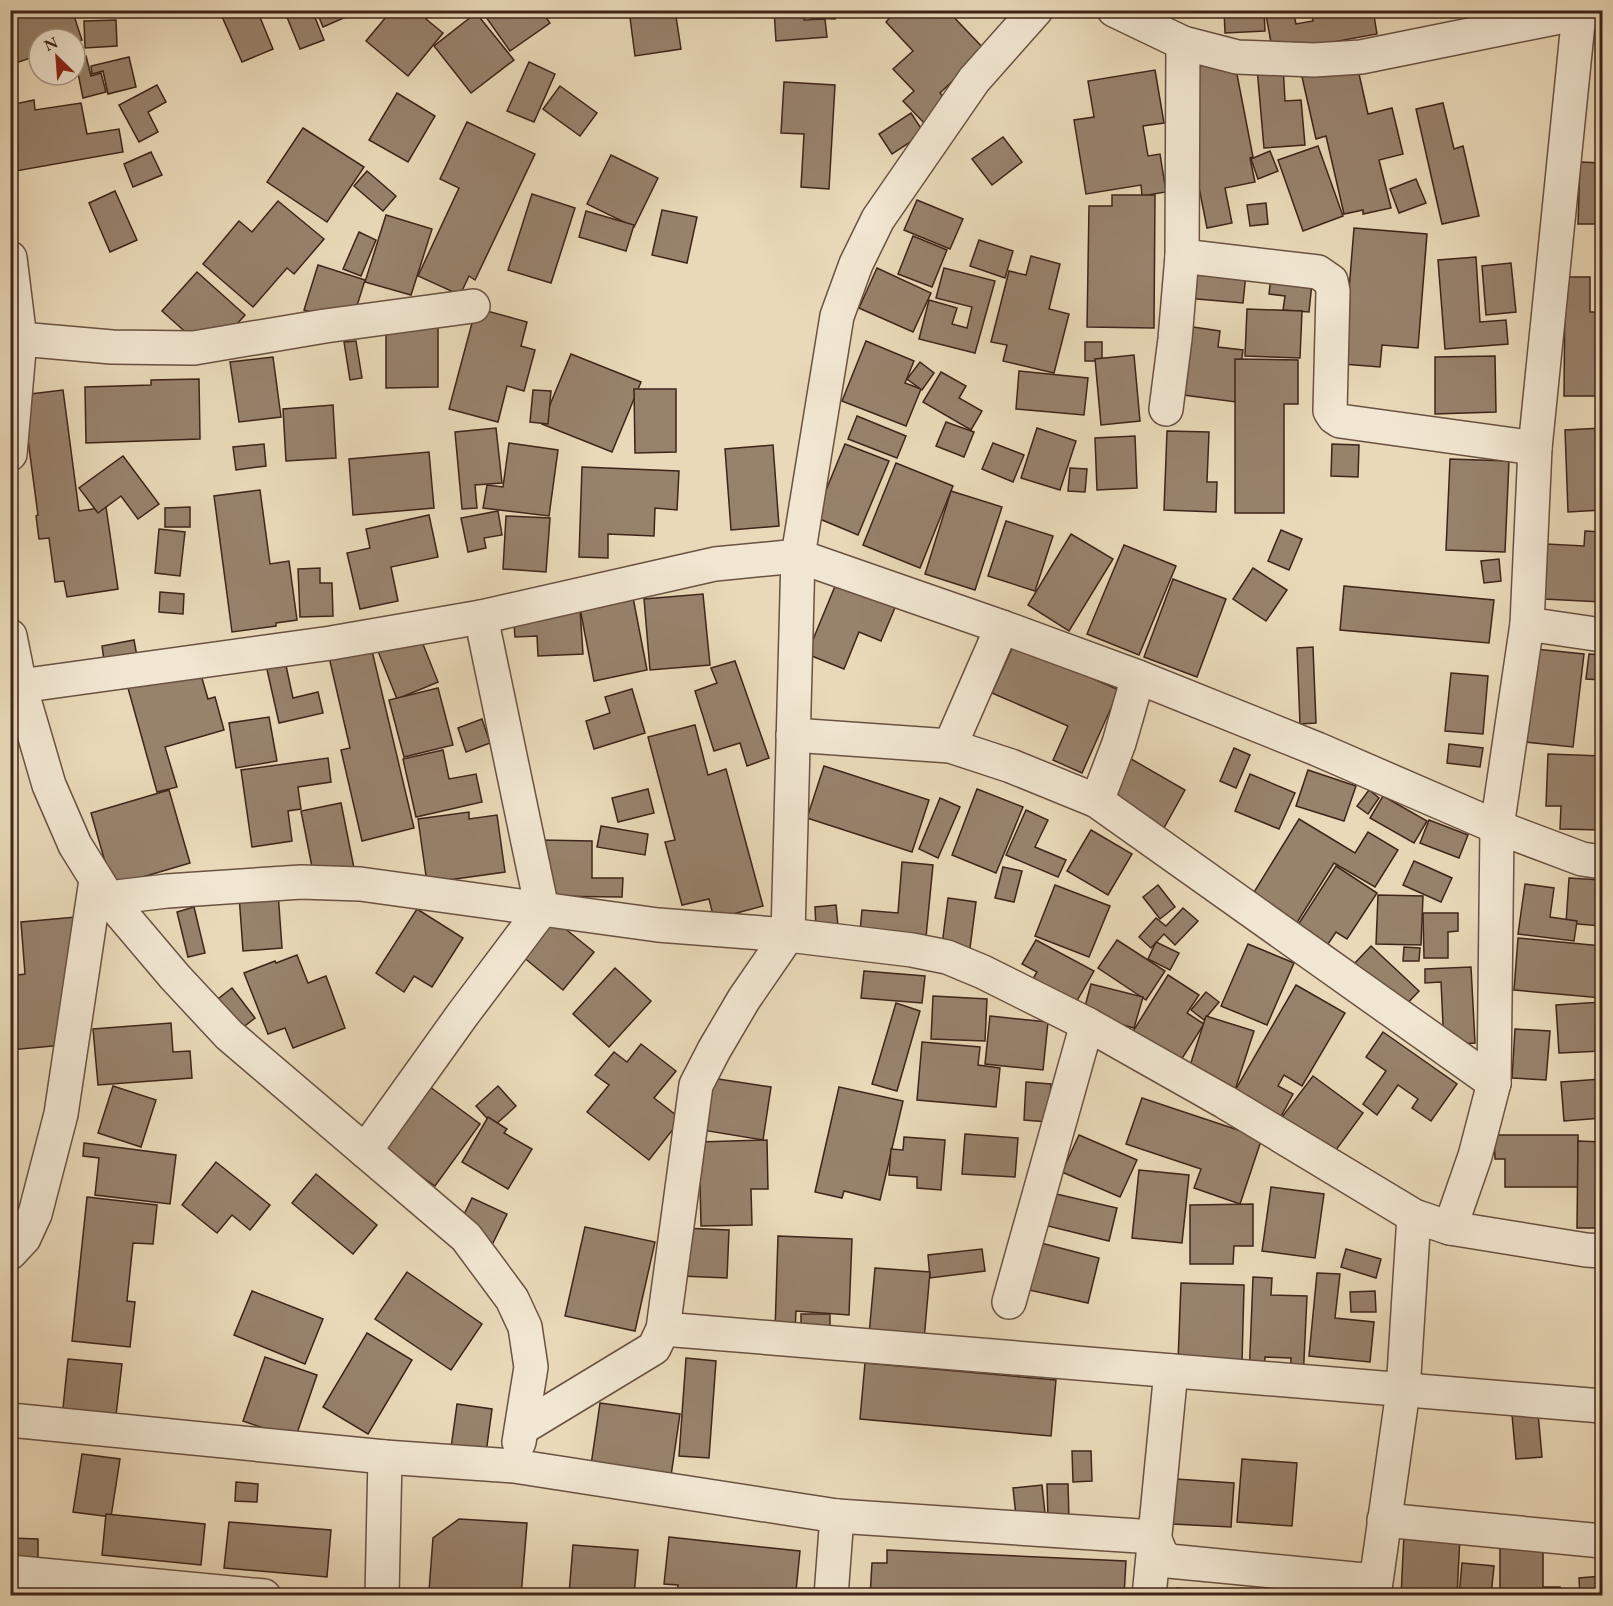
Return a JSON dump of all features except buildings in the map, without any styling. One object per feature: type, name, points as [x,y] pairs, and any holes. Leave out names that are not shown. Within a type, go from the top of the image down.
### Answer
[{"type":"street","points":[[522,1428],[654,1348],[663,1329],[696,1085],[744,999],[788,935],[798,556],[837,316],[856,264],[878,219],[974,80],[1036,10]]},
{"type":"street","points":[[1114,10],[1184,43],[1237,57],[1314,60],[1361,57],[1591,12],[1535,448],[1527,624],[1497,827],[1494,1083],[1475,1156],[1450,1228]]},
{"type":"street","points":[[1166,409],[1182,256],[1184,43]]},
{"type":"street","points":[[1182,256],[1318,272],[1331,281],[1333,291],[1330,411],[1340,421],[1535,448]]},
{"type":"street","points":[[10,258],[20,339],[10,454]]},
{"type":"street","points":[[20,339],[112,347],[194,348],[325,326],[473,306]]},
{"type":"street","points":[[20,686],[331,643],[481,617],[715,564],[798,556],[1138,677],[1317,749],[1497,827],[1582,859],[1602,862]]},
{"type":"street","points":[[365,1151],[542,909],[481,617]]},
{"type":"street","points":[[1527,624],[1602,635]]},
{"type":"street","points":[[950,746],[1002,627]]},
{"type":"street","points":[[10,636],[20,686],[49,785],[75,845],[102,889],[175,977],[229,1035],[466,1237],[512,1299],[525,1327],[531,1367],[514,1466]]},
{"type":"street","points":[[1097,801],[1119,743],[1138,677]]},
{"type":"street","points":[[793,735],[950,746],[1011,766],[1097,801],[1494,1083]]},
{"type":"street","points":[[102,889],[167,891],[301,882],[360,884],[658,926],[788,935],[912,950],[947,957],[983,972],[1088,1024],[1225,1102],[1413,1216],[1450,1228],[1602,1251]]},
{"type":"street","points":[[10,1253],[24,1238],[35,1214],[61,1114],[102,889]]},
{"type":"street","points":[[1009,1302],[1088,1024]]},
{"type":"street","points":[[1154,1537],[1161,1554],[1170,1561],[1374,1588],[1404,1391],[1413,1216]]},
{"type":"street","points":[[663,1329],[1602,1406]]},
{"type":"street","points":[[1149,1596],[1172,1371]]},
{"type":"street","points":[[10,1420],[385,1457],[514,1466],[837,1516],[1154,1537]]},
{"type":"street","points":[[382,1596],[385,1457]]},
{"type":"street","points":[[831,1596],[837,1516]]},
{"type":"street","points":[[1384,1520],[1602,1541]]},
{"type":"street","points":[[10,1572],[264,1596]]}]
